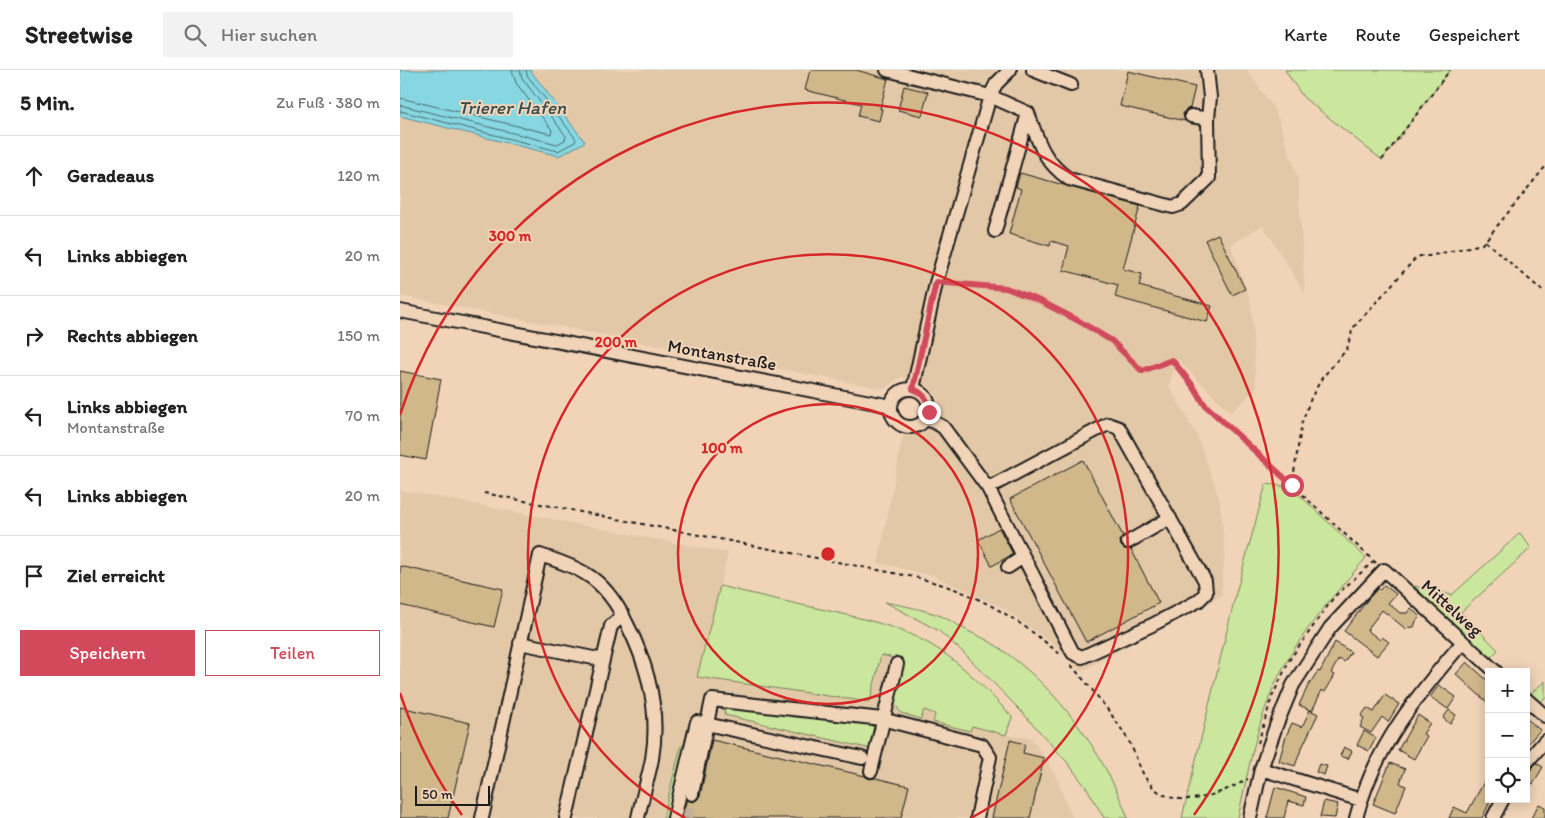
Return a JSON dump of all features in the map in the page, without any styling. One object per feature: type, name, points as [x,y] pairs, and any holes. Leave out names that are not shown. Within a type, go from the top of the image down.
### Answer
[{"type":"street","points":[[888,70],[990,96],[1028,113],[1042,150],[1056,170],[1069,179],[1173,207],[1182,204],[1209,178],[1208,119],[1210,97],[1207,70]]},
{"type":"street","points":[[913,389],[936,282],[990,96],[996,84],[1010,70]]},
{"type":"street","points":[[1033,70],[1071,85]]},
{"type":"street","points":[[995,231],[1028,113]]},
{"type":"street","points":[[1191,116],[1208,119]]},
{"type":"street","name":"Montanstraße","points":[[400,311],[891,406]]},
{"type":"street","points":[[913,389],[919,391],[927,399],[929,412],[920,424],[914,427],[902,425],[894,419],[891,406],[896,394],[902,390],[913,389]]},
{"type":"street","points":[[926,418],[943,427],[988,488],[1073,652],[1082,657],[1152,625],[1198,601],[1206,592],[1205,581],[1119,428],[1108,424],[988,488]]},
{"type":"street","points":[[1128,542],[1170,518]]},
{"type":"street","points":[[482,818],[540,555],[586,574],[603,587],[623,615],[646,666],[654,700],[655,733],[652,759],[638,818]]},
{"type":"street","points":[[1008,567],[1023,557]]},
{"type":"street","points":[[1250,818],[1261,769],[1293,685],[1330,628],[1384,570]]},
{"type":"street","name":"Mittelweg","points":[[1384,570],[1492,668]]},
{"type":"street","points":[[566,818],[610,626],[623,615]]},
{"type":"street","points":[[1356,818],[1360,800],[1390,735],[1425,686],[1463,642]]},
{"type":"street","points":[[520,643],[603,660]]},
{"type":"street","points":[[871,772],[882,719],[897,664]]},
{"type":"street","points":[[692,794],[712,700],[882,719],[982,745],[990,757],[977,818]]},
{"type":"street","points":[[1530,703],[1545,716]]},
{"type":"street","points":[[674,818],[697,722],[862,758]]},
{"type":"street","points":[[1530,758],[1545,741]]},
{"type":"street","points":[[1261,769],[1360,800]]},
{"type":"street","points":[[1493,818],[1501,803]]},
{"type":"path","points":[[1382,160],[1450,70]]},
{"type":"path","points":[[1292,485],[1302,422],[1308,406],[1322,378],[1347,349],[1353,328],[1414,260],[1420,256],[1429,256],[1482,244],[1486,241],[1545,167]]},
{"type":"path","points":[[1486,241],[1545,293]]},
{"type":"path","points":[[936,282],[1006,288],[1040,301],[1112,341],[1142,371],[1172,360],[1193,386],[1205,405],[1384,570]]},
{"type":"path","points":[[484,493],[920,578],[957,590],[1023,624],[1063,657]]},
{"type":"path","points":[[1070,663],[1094,690],[1128,739],[1147,780],[1163,795],[1177,800],[1194,800],[1220,792],[1246,780],[1261,769]]},
{"type":"shaded area","points":[[530,70],[1247,70],[1275,110],[1298,178],[1305,294],[1263,225],[1231,245],[1251,303],[1256,388],[1231,413],[1176,358],[1169,386],[1197,435],[1220,501],[1225,552],[1221,596],[1081,671],[1050,642],[1003,608],[934,576],[878,563],[903,434],[912,436],[925,431],[938,410],[938,398],[928,386],[901,377],[884,389],[400,296],[400,116],[559,156],[584,142]]},
{"type":"shaded area","points":[[400,490],[728,553],[698,677],[870,702],[881,655],[902,660],[924,710],[935,714],[933,722],[970,731],[971,726],[1006,735],[1031,738],[1054,773],[1073,818],[400,818]]},
{"type":"green space","points":[[1285,70],[1450,70],[1382,160],[1303,97]]},
{"type":"green space","points":[[1266,484],[1291,487],[1366,558],[1312,623],[1278,677],[1264,711],[1251,756],[1238,818],[1182,818],[1236,593]]},
{"type":"green space","points":[[1520,533],[1531,548],[1461,612],[1498,650],[1489,659],[1414,586],[1452,595]]},
{"type":"green space","points":[[720,586],[864,619],[892,627],[920,639],[944,653],[965,670],[1012,717],[1006,735],[972,726],[970,731],[933,722],[935,714],[924,710],[921,719],[901,713],[893,701],[902,660],[881,655],[870,702],[697,677]]},
{"type":"green space","points":[[885,602],[941,616],[991,642],[1020,663],[1059,701],[1092,745],[1118,793],[1128,818],[1104,818],[1088,790],[1067,762],[965,654],[939,631]]},
{"type":"green space","points":[[1545,681],[1545,698],[1540,702],[1530,694]]},
{"type":"green space","points":[[727,706],[867,724],[874,727],[875,730],[871,749],[725,715],[724,711]]},
{"type":"green space","points":[[681,746],[685,746],[668,818],[663,818]]},
{"type":"water","name":"Trierer Hafen","points":[[400,70],[530,70],[585,142],[559,156],[400,116]]},
{"type":"building","points":[[810,70],[856,70],[888,79],[880,109],[882,109],[879,121],[858,116],[861,104],[805,90]]},
{"type":"building","points":[[1128,71],[1195,87],[1190,108],[1185,110],[1183,114],[1185,121],[1120,106]]},
{"type":"building","points":[[904,86],[928,92],[922,116],[898,110]]},
{"type":"building","points":[[1020,173],[1140,206],[1123,269],[1142,274],[1139,286],[1212,306],[1207,322],[1115,297],[1118,285],[1063,270],[1069,246],[1051,241],[1050,246],[1009,234],[1021,189],[1016,187]]},
{"type":"building","points":[[1218,234],[1245,289],[1232,295],[1205,240]]},
{"type":"building","points":[[400,371],[441,379],[426,460],[400,455]]},
{"type":"building","points":[[1083,460],[1123,536],[1120,541],[1121,546],[1124,549],[1131,549],[1159,603],[1086,642],[1010,499]]},
{"type":"building","points":[[999,528],[1013,554],[992,566],[978,540]]},
{"type":"building","points":[[400,566],[503,589],[494,627],[400,605]]},
{"type":"building","points":[[1384,585],[1396,594],[1388,603],[1400,613],[1407,613],[1411,608],[1420,617],[1414,627],[1406,629],[1382,610],[1367,630],[1380,640],[1382,637],[1389,642],[1377,656],[1344,631],[1369,598],[1378,588],[1380,590]]},
{"type":"building","points":[[1335,642],[1351,652],[1344,662],[1339,659],[1331,673],[1335,675],[1325,692],[1322,690],[1312,711],[1299,705],[1308,686],[1318,671],[1320,672]]},
{"type":"building","points":[[1467,662],[1485,678],[1485,700],[1456,674]]},
{"type":"building","points":[[1439,685],[1456,697],[1448,709],[1430,697]]},
{"type":"building","points":[[1385,695],[1399,704],[1388,722],[1382,717],[1371,733],[1360,727],[1364,718],[1361,716],[1367,708],[1374,712]]},
{"type":"building","points":[[400,707],[470,723],[448,818],[400,818]]},
{"type":"building","points":[[1310,710],[1318,714],[1295,766],[1279,761],[1292,723],[1302,727]]},
{"type":"building","points":[[1449,710],[1456,715],[1450,724],[1443,718]]},
{"type":"building","points":[[1418,715],[1430,723],[1423,734],[1427,736],[1414,759],[1398,750]]},
{"type":"building","points":[[1530,721],[1540,730],[1530,741]]},
{"type":"building","points":[[1364,731],[1376,738],[1369,751],[1357,745]]},
{"type":"building","points":[[712,740],[865,776],[870,779],[875,778],[909,786],[901,818],[682,818],[687,800],[694,802],[700,796]]},
{"type":"building","points":[[1010,740],[1025,744],[1023,753],[1044,758],[1030,818],[992,818]]},
{"type":"building","points":[[1344,747],[1352,751],[1348,759],[1340,756]]},
{"type":"building","points":[[1390,763],[1405,769],[1400,783],[1406,786],[1395,813],[1373,804]]},
{"type":"building","points":[[1536,763],[1543,767],[1533,784],[1530,782],[1530,771]]},
{"type":"building","points":[[1319,764],[1327,766],[1324,775],[1316,772]]},
{"type":"building","points":[[1485,780],[1485,803],[1489,804],[1482,818],[1449,818],[1454,807],[1467,813]]},
{"type":"building","points":[[1275,787],[1306,797],[1304,805],[1288,801],[1284,818],[1267,818]]},
{"type":"building","points":[[1324,801],[1338,804],[1335,818],[1320,817]]},
{"type":"building","points":[[1539,804],[1545,807],[1545,818],[1531,818]]},
{"type":"tunnel","points":[[686,818],[692,794]]},
{"type":"route","points":[[929,412],[927,399],[919,391],[913,389],[936,282],[1006,288],[1040,301],[1112,341],[1142,371],[1172,360],[1193,386],[1205,405],[1292,485]]}]
